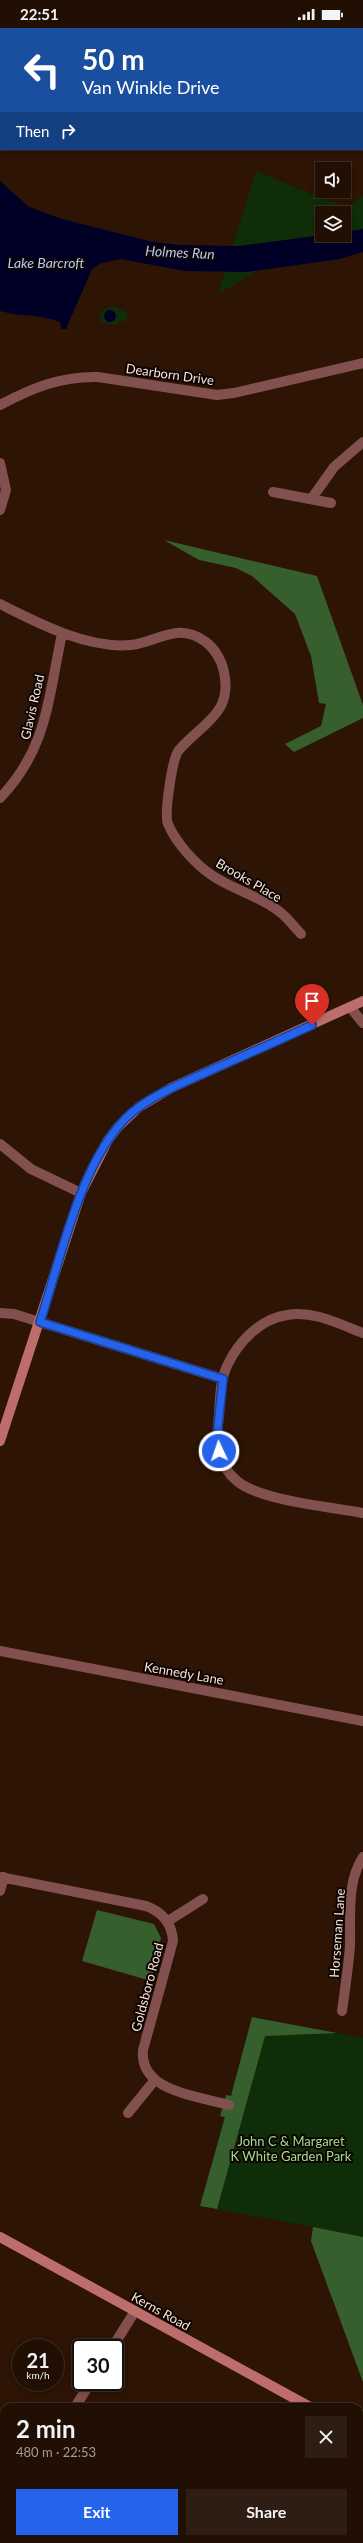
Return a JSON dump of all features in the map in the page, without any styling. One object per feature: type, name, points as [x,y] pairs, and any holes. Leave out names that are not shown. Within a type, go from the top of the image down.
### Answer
[{"type":"main road","points":[[0,1441],[81,1193],[108,1140],[139,1107],[171,1088],[363,1001]]},
{"type":"main road","name":"Kerns Road","points":[[0,2237],[303,2403]]},
{"type":"street","name":"Dearborn Drive","points":[[0,405],[44,385],[80,377],[98,377],[217,395],[363,363]]},
{"type":"street","points":[[312,498],[334,467],[363,442]]},
{"type":"street","points":[[0,463],[6,490],[0,510]]},
{"type":"street","points":[[273,492],[312,498],[331,503]]},
{"type":"street","name":"Brooks Place","points":[[0,604],[62,634],[116,645],[133,644],[169,632],[189,634],[206,642],[215,651],[223,664],[226,682],[224,703],[199,733],[178,751],[170,782],[167,823],[187,852],[213,876],[280,912],[301,934]]},
{"type":"street","name":"Glavis Road","points":[[0,798],[15,783],[34,752],[44,726],[62,634]]},
{"type":"street","points":[[350,1007],[363,1023]]},
{"type":"street","points":[[0,1144],[26,1166],[81,1193]]},
{"type":"street","points":[[0,1313],[40,1322],[223,1379]]},
{"type":"street","points":[[363,1333],[318,1316],[296,1314],[278,1317],[255,1329],[245,1340],[227,1366],[223,1379],[217,1442],[223,1463],[237,1481],[248,1488],[273,1496],[363,1513]]},
{"type":"street","name":"Kennedy Lane","points":[[0,1651],[363,1721]]},
{"type":"street","name":"Horseman Lane","points":[[342,2011],[350,1946],[351,1893],[354,1876],[363,1857]]},
{"type":"street","points":[[0,1891],[2,1877],[146,1906],[156,1910],[168,1921],[203,1899]]},
{"type":"street","name":"Goldsboro Road","points":[[154,2081],[147,2073],[142,2056],[173,1941],[168,1921]]},
{"type":"street","points":[[128,2114],[154,2081],[162,2086],[229,2105]]},
{"type":"street","points":[[118,2339],[135,2311]]},
{"type":"street","points":[[77,2403],[85,2391]]},
{"type":"green space","points":[[256,171],[315,195],[315,198],[321,198],[341,206],[315,206],[315,242],[351,242],[351,206],[363,195],[363,247],[276,260],[218,294]]},
{"type":"green space","points":[[113,306],[128,313],[126,320],[114,325],[102,323],[99,319],[102,310]]},
{"type":"green space","points":[[164,540],[317,576],[363,705],[363,718],[294,752],[285,744],[321,726],[326,704],[319,703],[311,656],[295,614],[252,576],[236,568],[199,560]]},
{"type":"green space","points":[[97,1910],[154,1924],[161,1938],[151,1981],[82,1961]]},
{"type":"green space","name":"John C & Margaret K White Garden Park","points":[[252,2017],[363,2038],[363,2382],[311,2241],[313,2227],[200,2206]]},
{"type":"green space","points":[[252,2017],[337,2033],[265,2036],[217,2209],[200,2206],[225,2117],[220,2116],[226,2095],[231,2096]]},
{"type":"green space","points":[[313,2227],[363,2237],[363,2382],[311,2241]]},
{"type":"water","name":"Lake Barcroft","points":[[0,181],[29,207],[62,219],[153,242],[181,245],[238,246],[315,236],[315,242],[351,242],[351,231],[363,229],[363,252],[340,259],[247,272],[185,271],[121,259],[101,263],[92,269],[66,329],[62,329],[60,322],[53,319],[0,311]]},
{"type":"water","points":[[110,310],[114,312],[116,316],[114,320],[110,322],[106,320],[104,316],[106,312]]},
{"type":"route","points":[[219,1451],[217,1442],[223,1379],[40,1322],[81,1193],[108,1140],[118,1127],[139,1107],[171,1088],[312,1025]]},
{"type":"water label","name":"Holmes Run","points":[[180,252]]}]
